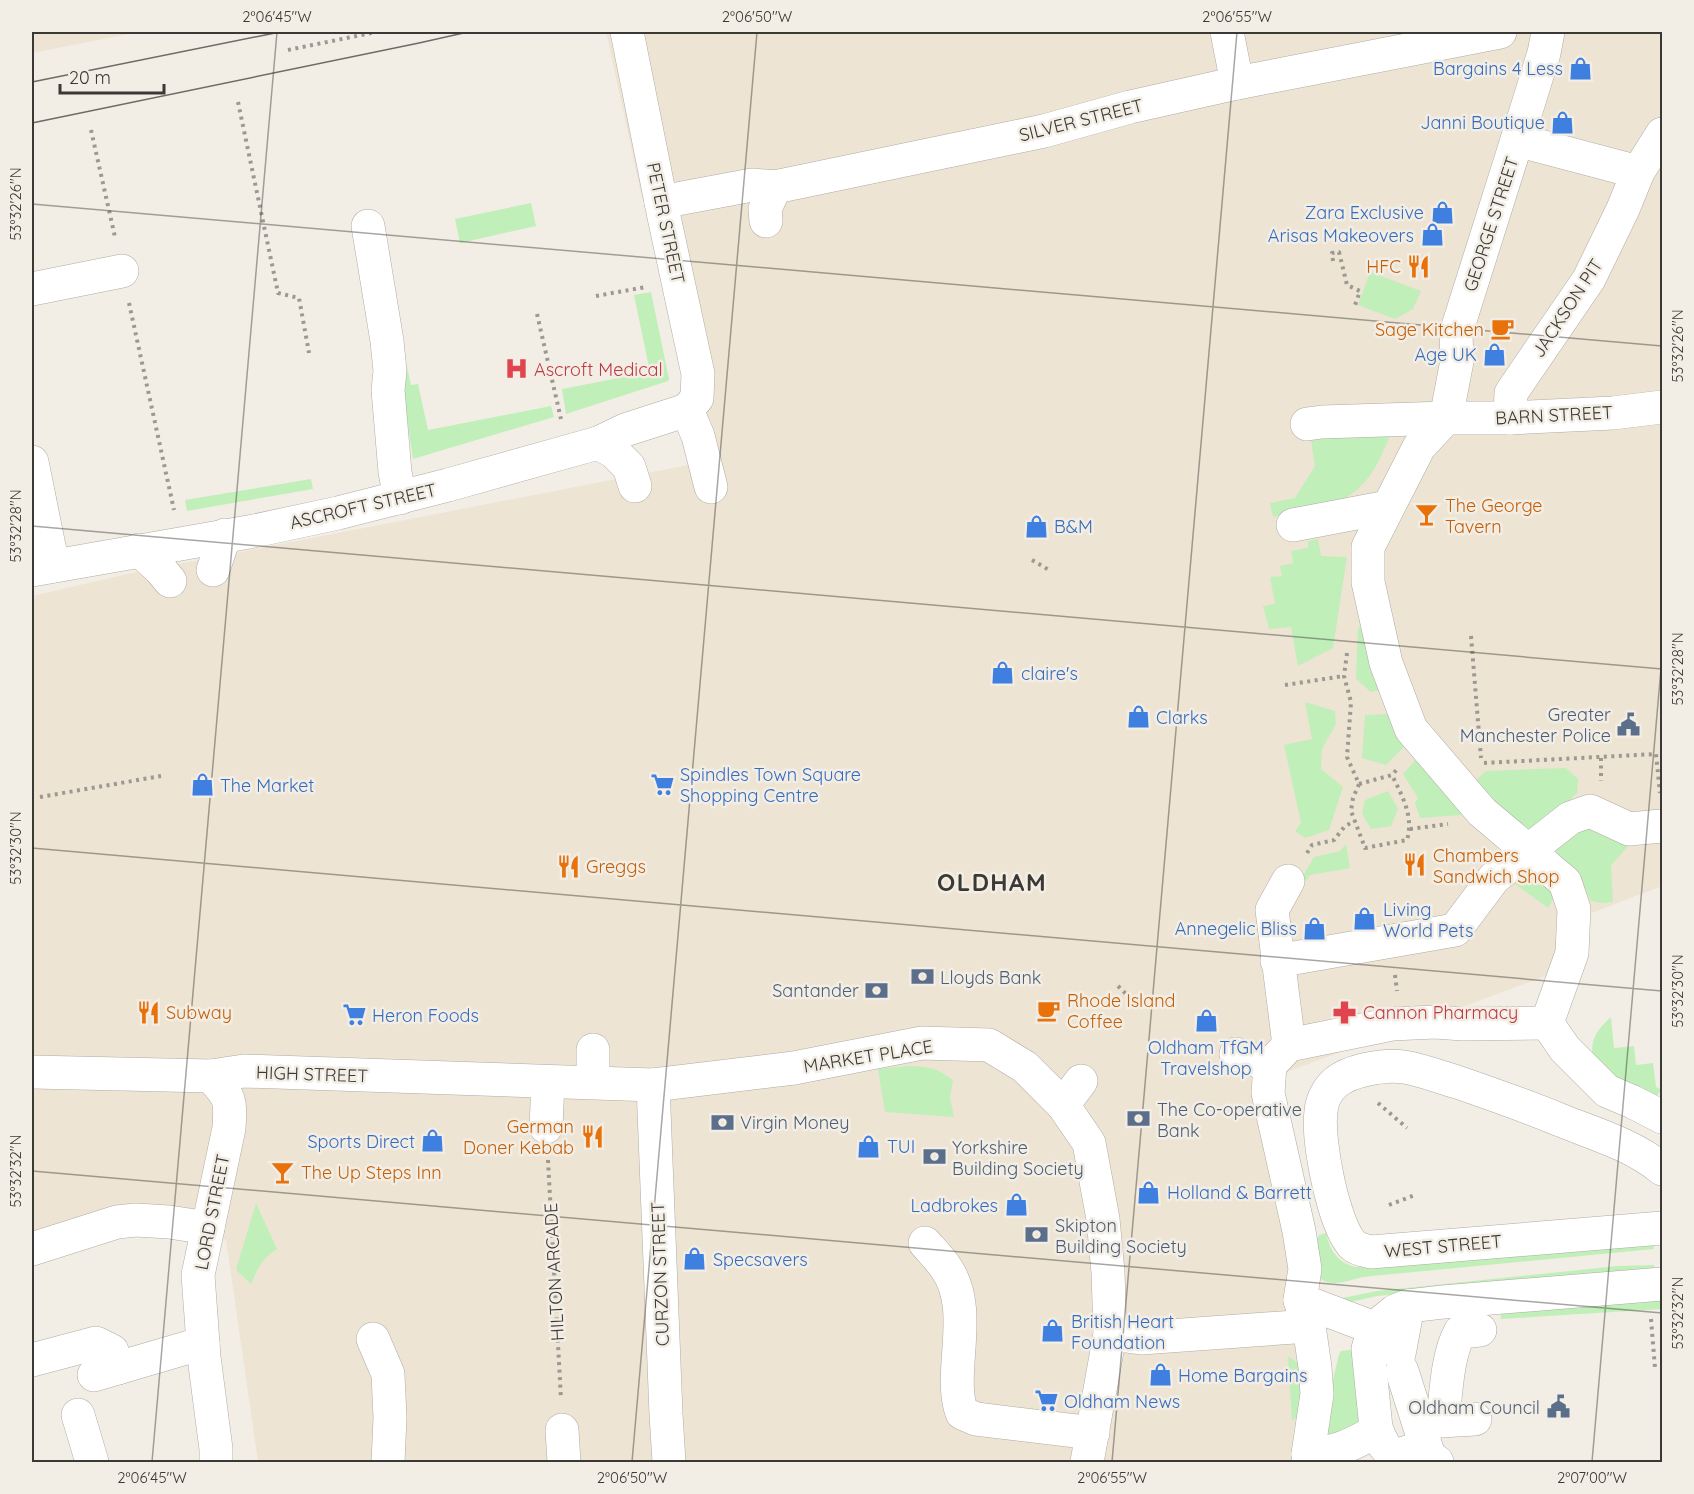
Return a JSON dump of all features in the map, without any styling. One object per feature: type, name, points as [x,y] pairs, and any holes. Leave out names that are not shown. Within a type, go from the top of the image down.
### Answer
[{"type":"street","name":"PETER STREET","points":[[627,32],[698,374],[697,399],[687,410]]},
{"type":"street","points":[[1227,32],[1237,83]]},
{"type":"street","name":"SILVER STREET","points":[[661,202],[752,185],[775,187],[1044,131],[1130,107],[1237,83],[1500,32]]},
{"type":"street","name":"GEORGE STREET","points":[[1446,418],[1457,361],[1456,333],[1544,53],[1548,32]]},
{"type":"street","name":"JACKSON PIT","points":[[1510,418],[1510,393],[1589,279],[1638,172],[1662,134]]},
{"type":"street","points":[[1517,140],[1638,172]]},
{"type":"street","points":[[766,221],[765,209],[775,187]]},
{"type":"street","points":[[368,226],[387,341],[390,371],[388,390],[395,472],[400,498]]},
{"type":"street","points":[[32,289],[122,271]]},
{"type":"street","name":"BARN STREET","points":[[1307,424],[1446,418],[1510,418],[1613,413],[1662,407]]},
{"type":"street","points":[[687,410],[699,436],[711,487]]},
{"type":"street","name":"ASCROFT STREET","points":[[42,568],[254,531],[400,498],[598,443],[625,430],[687,410]]},
{"type":"street","points":[[1446,418],[1419,447],[1368,547],[1368,582],[1386,663],[1411,729],[1482,812],[1565,882],[1574,909],[1572,953],[1547,1023]]},
{"type":"street","points":[[598,443],[614,452],[629,467],[635,486]]},
{"type":"street","points":[[32,462],[42,568]]},
{"type":"street","points":[[1293,525],[1388,507]]},
{"type":"street","points":[[213,570],[225,535]]},
{"type":"street","points":[[139,550],[170,581]]},
{"type":"street","points":[[1277,961],[1455,930],[1494,878],[1570,818],[1590,811],[1629,829],[1662,826]]},
{"type":"street","points":[[1288,881],[1272,910],[1277,961],[1280,1055],[1268,1093],[1311,1228],[1305,1269],[1304,1313],[1315,1367],[1317,1394],[1309,1458],[1344,1449],[1377,1431]]},
{"type":"street","points":[[1236,1054],[1280,1055],[1392,1024],[1401,1015],[1463,1031],[1547,1023]]},
{"type":"street","points":[[1547,1023],[1565,1049],[1607,1091],[1662,1117]]},
{"type":"street","name":"MARKET PLACE","points":[[593,1066],[653,1085],[794,1068],[922,1043],[989,1045],[1072,1093],[1089,1143],[1104,1229],[1108,1272],[1110,1334],[1090,1448]]},
{"type":"street","name":"HIGH STREET","points":[[32,1072],[211,1076],[244,1071],[548,1082],[593,1066]]},
{"type":"street","name":"WEST STREET","points":[[1662,1169],[1621,1144],[1506,1098],[1404,1067],[1384,1067],[1348,1074],[1334,1084],[1323,1099],[1320,1112],[1327,1178],[1339,1220],[1351,1244],[1358,1249],[1371,1252],[1662,1228]]},
{"type":"street","name":"LORD STREET","points":[[211,1076],[228,1096],[230,1110],[229,1128],[198,1275],[216,1462]]},
{"type":"street","points":[[546,1127],[548,1082]]},
{"type":"street","name":"CURZON STREET","points":[[653,1085],[669,1462]]},
{"type":"street","points":[[32,1249],[117,1222],[136,1220],[170,1222],[208,1228]]},
{"type":"street","points":[[925,1243],[947,1269],[956,1287],[961,1321],[957,1375],[958,1402],[962,1413],[976,1419],[1050,1428],[1090,1448]]},
{"type":"street","points":[[1408,1306],[1401,1362],[1431,1421],[1433,1459],[1412,1451],[1395,1455],[1387,1449],[1377,1431],[1368,1349],[1374,1329],[1395,1311],[1408,1306],[1477,1319],[1662,1284]]},
{"type":"street","points":[[1110,1334],[1141,1338],[1304,1313],[1374,1329]]},
{"type":"street","points":[[1431,1421],[1447,1380],[1456,1340],[1460,1332],[1477,1319]]},
{"type":"street","points":[[373,1339],[388,1374],[390,1418],[388,1462]]},
{"type":"street","points":[[32,1360],[96,1343],[112,1351],[106,1371],[203,1343]]},
{"type":"street","points":[[78,1415],[92,1462]]},
{"type":"street","points":[[1431,1421],[1475,1419]]},
{"type":"street","points":[[562,1430],[564,1462]]},
{"type":"path","points":[[288,50],[376,32]]},
{"type":"path","points":[[238,102],[278,293],[299,298],[309,353]]},
{"type":"path","points":[[91,130],[174,510]]},
{"type":"path","points":[[1333,261],[1332,253],[1339,252],[1347,285],[1360,291],[1354,308]]},
{"type":"path","points":[[596,296],[630,290]]},
{"type":"path","points":[[537,314],[561,423]]},
{"type":"path","points":[[1032,560],[1049,570]]},
{"type":"path","points":[[1471,636],[1481,763],[1656,754]]},
{"type":"path","points":[[1347,644],[1344,676],[1351,702],[1347,757],[1359,784],[1351,811],[1365,848],[1407,840],[1410,829],[1408,812],[1392,775]]},
{"type":"path","points":[[1285,686],[1344,676]]},
{"type":"path","points":[[1359,784],[1392,775],[1423,743]]},
{"type":"path","points":[[40,797],[161,776]]},
{"type":"path","points":[[1288,881],[1312,845],[1334,840],[1345,826],[1355,821]]},
{"type":"path","points":[[1410,829],[1452,823]]},
{"type":"path","points":[[1118,986],[1136,1004]]},
{"type":"path","points":[[1373,1099],[1407,1128]]},
{"type":"path","name":"HILTON ARCADE","points":[[546,1127],[562,1430]]},
{"type":"path","points":[[1389,1204],[1415,1195]]},
{"type":"path","points":[[1650,1318],[1655,1368]]},
{"type":"shaded area","points":[[32,32],[139,32],[32,53]]},
{"type":"shaded area","points":[[606,32],[1662,32],[1662,886],[1566,923],[1562,970],[1257,1083],[1305,1294],[1313,1462],[258,1462],[226,1240],[158,1226],[32,1256],[32,596],[127,574],[714,460],[640,189]]},
{"type":"green space","points":[[531,203],[536,226],[460,243],[455,219]]},
{"type":"green space","points":[[1370,272],[1421,291],[1413,309],[1395,319],[1358,305]]},
{"type":"green space","points":[[651,292],[668,381],[566,414],[562,389],[650,372],[634,295]]},
{"type":"green space","points":[[407,367],[411,385],[418,384],[428,430],[551,406],[554,417],[413,459],[404,399],[404,371]]},
{"type":"green space","points":[[1390,435],[1372,472],[1351,494],[1342,500],[1273,517],[1270,503],[1295,498],[1315,466],[1311,441],[1326,437]]},
{"type":"green space","points":[[311,479],[313,489],[187,511],[185,500]]},
{"type":"green space","points":[[1318,539],[1321,556],[1347,557],[1333,648],[1298,666],[1291,627],[1269,629],[1263,606],[1275,604],[1270,577],[1282,576],[1280,566],[1293,563],[1291,551],[1308,548],[1308,541]]},
{"type":"green space","points":[[1365,625],[1380,690],[1371,692],[1356,679],[1358,628]]},
{"type":"green space","points":[[1305,702],[1335,711],[1336,724],[1322,749],[1321,769],[1343,787],[1329,830],[1305,838],[1295,831],[1301,823],[1284,745],[1312,739]]},
{"type":"green space","points":[[1391,714],[1409,742],[1386,765],[1362,758],[1365,715]]},
{"type":"green space","points":[[1421,754],[1472,806],[1461,815],[1420,818],[1415,803],[1418,798],[1403,774]]},
{"type":"green space","points":[[1566,768],[1578,779],[1577,793],[1543,826],[1526,832],[1474,782],[1486,771]]},
{"type":"green space","points":[[1388,791],[1398,809],[1391,826],[1371,829],[1362,813],[1365,800]]},
{"type":"green space","points":[[1589,823],[1633,841],[1611,865],[1613,902],[1591,901],[1576,870],[1557,853],[1555,847]]},
{"type":"green space","points":[[1346,844],[1350,868],[1310,875],[1304,884],[1300,881],[1314,857],[1340,851]]},
{"type":"green space","points":[[1532,864],[1556,894],[1548,908],[1507,878]]},
{"type":"green space","points":[[1611,1017],[1614,1048],[1634,1046],[1636,1065],[1653,1063],[1656,1087],[1662,1090],[1650,1102],[1595,1071],[1592,1054],[1593,1041],[1595,1035]]},
{"type":"green space","points":[[908,1066],[932,1068],[953,1080],[950,1098],[954,1117],[885,1112],[878,1069]]},
{"type":"green space","points":[[256,1203],[277,1249],[261,1264],[251,1284],[236,1270]]},
{"type":"green space","points":[[1326,1233],[1339,1259],[1355,1267],[1653,1239],[1654,1249],[1368,1276],[1333,1283],[1327,1282],[1318,1275],[1313,1258],[1313,1248],[1319,1235]]},
{"type":"green space","points":[[1654,1265],[1655,1270],[1377,1296],[1350,1302],[1342,1298],[1377,1291],[1618,1266]]},
{"type":"green space","points":[[1662,1292],[1662,1309],[1501,1319],[1500,1304]]},
{"type":"green space","points":[[1359,1349],[1371,1426],[1318,1444],[1339,1354],[1341,1351]]},
{"type":"green space","points":[[1288,1356],[1306,1368],[1297,1418],[1292,1421]]},
{"type":"tram line","points":[[32,82],[280,32]]},
{"type":"tram line","points":[[32,123],[468,32]]},
{"type":"place","name":"Bargains 4 Less","points":[[1581,68]]},
{"type":"place","name":"Janni Boutique","points":[[1563,122]]},
{"type":"place","name":"Zara Exclusive","points":[[1442,212]]},
{"type":"place","name":"Arisas Makeovers","points":[[1432,235]]},
{"type":"place","name":"HFC","points":[[1419,266]]},
{"type":"place","name":"Sage Kitchen","points":[[1502,329]]},
{"type":"place","name":"Age UK","points":[[1495,354]]},
{"type":"place","name":"Ascroft Medical","points":[[516,369]]},
{"type":"place","name":"The George Tavern","points":[[1427,515]]},
{"type":"place","name":"B&M","points":[[1036,526]]},
{"type":"place","name":"claire's","points":[[1003,673]]},
{"type":"place","name":"Clarks","points":[[1138,717]]},
{"type":"place","name":"Greater Manchester Police","points":[[1629,724]]},
{"type":"place","name":"Spindles Town Square Shopping Centre","points":[[662,784]]},
{"type":"place","name":"The Market","points":[[202,785]]},
{"type":"place","name":"Chambers Sandwich Shop","points":[[1415,865]]},
{"type":"place","name":"Greggs","points":[[568,866]]},
{"type":"place","name":"Living World Pets","points":[[1365,919]]},
{"type":"place","name":"Annegelic Bliss","points":[[1315,928]]},
{"type":"place","name":"Lloyds Bank","points":[[922,977]]},
{"type":"place","name":"Santander","points":[[877,990]]},
{"type":"place","name":"Rhode Island Coffee","points":[[1049,1010]]},
{"type":"place","name":"Subway","points":[[148,1012]]},
{"type":"place","name":"Cannon Pharmacy","points":[[1345,1012]]},
{"type":"place","name":"Heron Foods","points":[[354,1015]]},
{"type":"place","name":"Oldham TfGM Travelshop","points":[[1206,1021]]},
{"type":"place","name":"The Co-operative Bank","points":[[1139,1119]]},
{"type":"place","name":"Virgin Money","points":[[722,1122]]},
{"type":"place","name":"German Doner Kebab","points":[[592,1136]]},
{"type":"place","name":"Sports Direct","points":[[433,1141]]},
{"type":"place","name":"TUI","points":[[869,1146]]},
{"type":"place","name":"Yorkshire Building Society","points":[[934,1157]]},
{"type":"place","name":"The Up Steps Inn","points":[[283,1172]]},
{"type":"place","name":"Holland & Barrett","points":[[1149,1192]]},
{"type":"place","name":"Ladbrokes","points":[[1016,1205]]},
{"type":"place","name":"Skipton Building Society","points":[[1037,1235]]},
{"type":"place","name":"Specsavers","points":[[695,1259]]},
{"type":"place","name":"British Heart Foundation","points":[[1053,1331]]},
{"type":"place","name":"Home Bargains","points":[[1160,1375]]},
{"type":"place","name":"Oldham News","points":[[1046,1401]]},
{"type":"place","name":"Oldham Council","points":[[1558,1407]]},
{"type":"district","name":"OLDHAM","points":[[992,882]]}]
